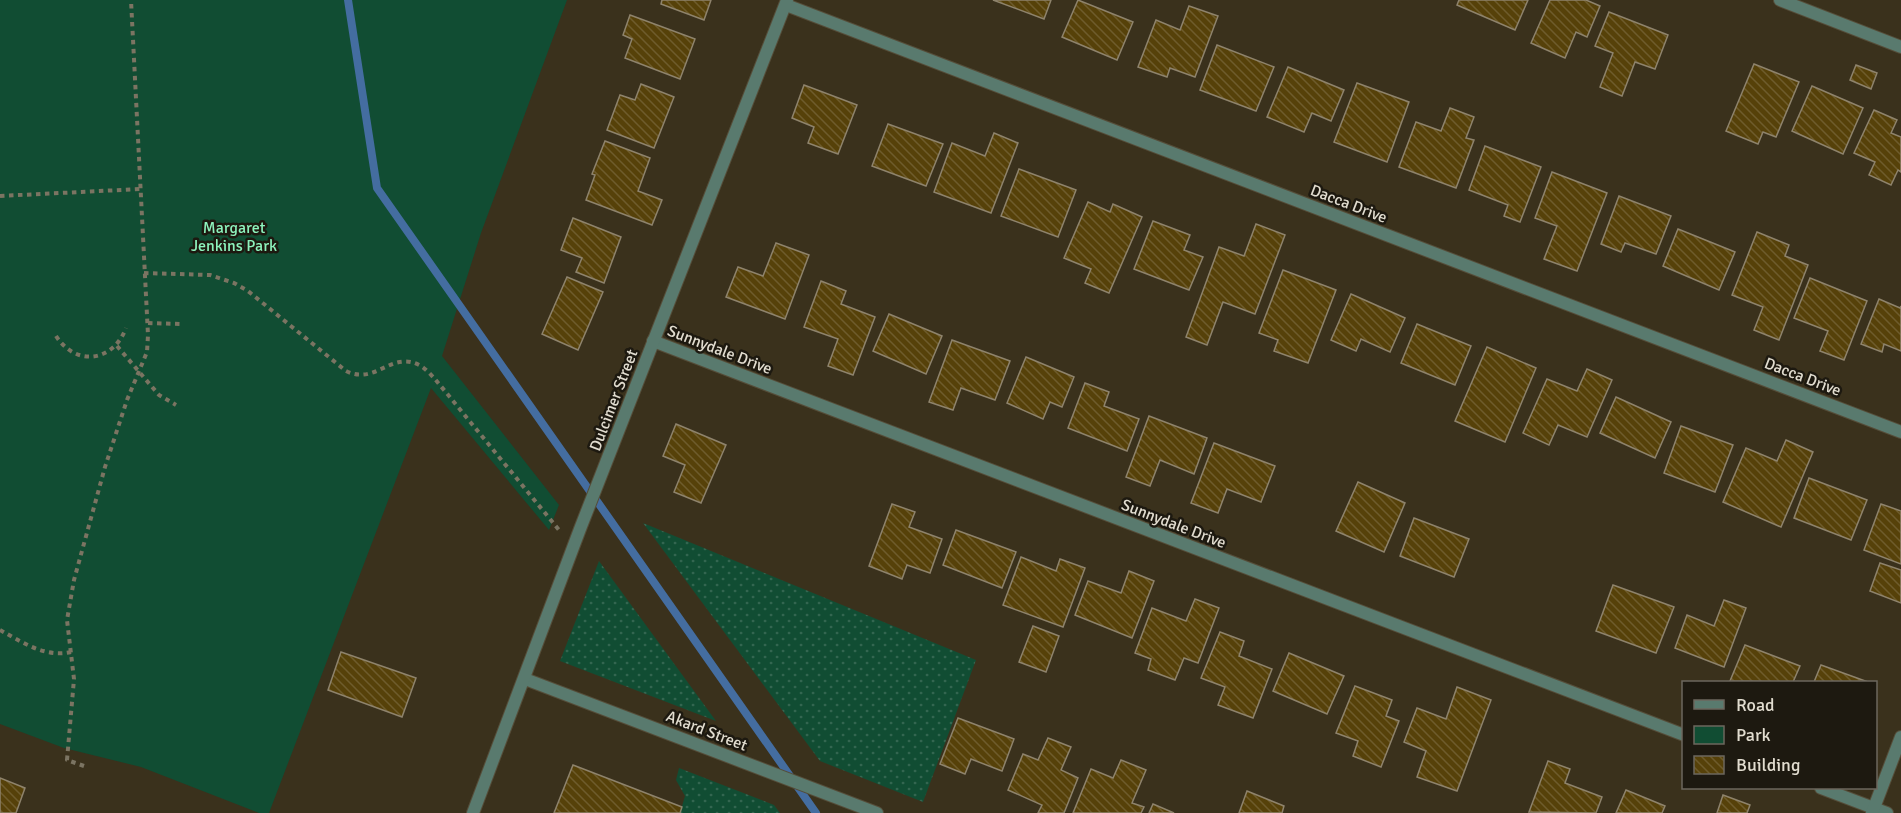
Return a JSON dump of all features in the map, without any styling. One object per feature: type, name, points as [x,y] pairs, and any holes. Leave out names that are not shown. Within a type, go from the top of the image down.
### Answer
[{"type":"street","points":[[1780,0],[1901,47]]},
{"type":"street","name":"Dulcimer Street","points":[[473,813],[573,547],[786,2]]},
{"type":"street","name":"Dacca Drive","points":[[786,2],[1901,432]]},
{"type":"street","name":"Sunnydale Drive","points":[[653,341],[1682,735]]},
{"type":"street","name":"Akard Street","points":[[525,679],[877,813]]},
{"type":"street","points":[[1873,810],[1901,737]]},
{"type":"street","points":[[1823,789],[1873,810],[1887,813]]},
{"type":"path","points":[[84,766],[67,760],[74,679],[67,620],[74,580],[105,467],[147,352],[148,323],[130,0]]},
{"type":"path","points":[[0,196],[140,189]]},
{"type":"path","points":[[144,273],[210,275],[234,282],[346,371],[357,376],[368,375],[393,363],[407,362],[420,365],[435,379],[573,547]]},
{"type":"path","points":[[148,323],[180,324]]},
{"type":"path","points":[[56,336],[70,351],[82,356],[103,354],[117,345],[126,328]]},
{"type":"path","points":[[117,345],[159,395],[176,405]]},
{"type":"path","points":[[0,630],[45,651],[61,654],[71,652]]},
{"type":"green space","name":"Margaret Jenkins Park","points":[[0,0],[567,0],[481,233],[442,356],[559,505],[549,530],[431,388],[269,813],[259,813],[141,767],[64,748],[0,724]]},
{"type":"green space","points":[[643,523],[976,660],[923,802],[820,761]]},
{"type":"green space","points":[[599,561],[716,721],[560,661]]},
{"type":"green space","points":[[679,768],[774,805],[780,813],[680,813],[685,796],[676,780]]},
{"type":"building","points":[[662,0],[711,0],[704,20],[661,4]]},
{"type":"building","points":[[993,0],[1051,0],[1044,19]]},
{"type":"building","points":[[1078,0],[1133,22],[1117,60],[1062,37]]},
{"type":"building","points":[[1459,0],[1528,0],[1515,30],[1457,5]]},
{"type":"building","points":[[1550,0],[1586,0],[1600,6],[1587,37],[1576,32],[1565,58],[1531,43]]},
{"type":"building","points":[[1189,6],[1218,16],[1195,77],[1170,68],[1167,77],[1138,67],[1156,20],[1180,30]]},
{"type":"building","points":[[1609,12],[1668,35],[1655,69],[1635,62],[1622,96],[1600,87],[1613,53],[1595,46]]},
{"type":"building","points":[[630,15],[695,39],[680,79],[625,58],[632,39],[623,35]]},
{"type":"building","points":[[1217,45],[1274,67],[1256,111],[1200,90]]},
{"type":"building","points":[[1754,64],[1799,82],[1776,137],[1763,132],[1758,144],[1726,131]]},
{"type":"building","points":[[1856,65],[1877,73],[1871,89],[1850,80]]},
{"type":"building","points":[[1288,67],[1344,90],[1331,121],[1312,113],[1304,132],[1267,117]]},
{"type":"building","points":[[1357,83],[1409,102],[1387,162],[1334,142]]},
{"type":"building","points":[[641,84],[674,97],[654,148],[607,130],[620,95],[635,100]]},
{"type":"building","points":[[804,85],[857,105],[838,154],[808,143],[814,127],[792,118]]},
{"type":"building","points":[[1812,86],[1863,108],[1843,154],[1792,131]]},
{"type":"building","points":[[1450,108],[1474,117],[1466,138],[1474,140],[1456,188],[1399,167],[1416,122],[1441,131]]},
{"type":"building","points":[[1874,110],[1897,120],[1891,133],[1901,137],[1901,172],[1898,170],[1891,185],[1869,175],[1875,162],[1854,153]]},
{"type":"building","points":[[888,124],[943,144],[926,186],[872,166]]},
{"type":"building","points":[[994,133],[1018,143],[991,213],[934,192],[952,143],[985,156]]},
{"type":"building","points":[[605,141],[650,158],[638,191],[662,200],[652,225],[586,200],[595,175],[592,174]]},
{"type":"building","points":[[1485,146],[1541,167],[1520,222],[1504,216],[1508,205],[1469,190]]},
{"type":"building","points":[[1019,169],[1076,190],[1058,237],[1001,216]]},
{"type":"building","points":[[1552,172],[1607,193],[1577,271],[1544,259],[1557,226],[1535,218]]},
{"type":"building","points":[[1619,196],[1671,216],[1656,254],[1625,243],[1621,252],[1601,244]]},
{"type":"building","points":[[1088,202],[1110,212],[1113,204],[1142,217],[1109,293],[1085,283],[1091,269],[1064,258]]},
{"type":"building","points":[[573,218],[621,237],[604,283],[576,272],[582,258],[561,250]]},
{"type":"building","points":[[1153,221],[1190,235],[1184,250],[1203,257],[1189,290],[1134,269]]},
{"type":"building","points":[[1256,224],[1285,235],[1255,314],[1223,302],[1207,345],[1186,337],[1219,247],[1244,256]]},
{"type":"building","points":[[1678,229],[1735,252],[1719,290],[1663,266]]},
{"type":"building","points":[[1757,232],[1789,245],[1785,256],[1808,265],[1779,340],[1754,330],[1763,307],[1732,295]]},
{"type":"building","points":[[776,243],[809,255],[785,319],[726,297],[738,267],[763,276]]},
{"type":"building","points":[[1283,270],[1336,290],[1308,363],[1274,351],[1278,340],[1259,333]]},
{"type":"building","points":[[567,277],[603,292],[578,350],[542,334]]},
{"type":"building","points":[[1810,278],[1867,301],[1844,360],[1820,351],[1828,331],[1794,318]]},
{"type":"building","points":[[821,281],[846,291],[841,304],[875,317],[853,375],[828,366],[838,339],[804,327]]},
{"type":"building","points":[[1351,294],[1405,318],[1390,352],[1361,339],[1356,351],[1331,340]]},
{"type":"building","points":[[1879,299],[1900,308],[1901,306],[1901,351],[1884,344],[1882,352],[1861,344]]},
{"type":"building","points":[[889,314],[942,336],[926,374],[873,351]]},
{"type":"building","points":[[1417,324],[1471,346],[1455,385],[1401,363]]},
{"type":"building","points":[[952,340],[1010,361],[995,400],[961,388],[953,410],[929,402]]},
{"type":"building","points":[[1487,347],[1536,368],[1505,442],[1455,421]]},
{"type":"building","points":[[1026,357],[1074,377],[1062,407],[1050,402],[1043,419],[1007,403]]},
{"type":"building","points":[[1587,369],[1612,380],[1587,437],[1558,425],[1549,445],[1523,433],[1547,379],[1577,391]]},
{"type":"building","points":[[1085,383],[1109,392],[1104,406],[1139,419],[1127,451],[1068,428]]},
{"type":"building","points":[[1616,397],[1671,422],[1655,458],[1600,433]]},
{"type":"building","points":[[1149,416],[1207,438],[1194,474],[1160,460],[1150,486],[1126,477]]},
{"type":"building","points":[[676,424],[726,445],[701,503],[674,492],[685,465],[663,456]]},
{"type":"building","points":[[1681,426],[1733,445],[1715,492],[1664,473]]},
{"type":"building","points":[[1786,440],[1813,452],[1781,527],[1723,502],[1746,448],[1777,461]]},
{"type":"building","points":[[1214,443],[1275,466],[1261,502],[1227,489],[1218,513],[1191,503]]},
{"type":"building","points":[[1809,478],[1867,500],[1851,540],[1794,518]]},
{"type":"building","points":[[1358,482],[1405,503],[1384,552],[1336,531]]},
{"type":"building","points":[[892,504],[915,512],[909,527],[942,539],[930,573],[907,565],[902,579],[869,566]]},
{"type":"building","points":[[1881,504],[1901,511],[1901,564],[1864,550]]},
{"type":"building","points":[[1414,518],[1469,539],[1454,577],[1400,556]]},
{"type":"building","points":[[956,530],[1016,552],[1002,588],[943,565]]},
{"type":"building","points":[[1021,557],[1056,571],[1060,559],[1085,568],[1063,627],[1003,605]]},
{"type":"building","points":[[1880,563],[1901,570],[1901,603],[1870,591]]},
{"type":"building","points":[[1129,571],[1154,581],[1132,638],[1075,615],[1088,581],[1121,593]]},
{"type":"building","points":[[1613,585],[1674,607],[1656,653],[1596,631]]},
{"type":"building","points":[[1195,599],[1219,608],[1198,663],[1184,658],[1175,680],[1148,670],[1151,659],[1135,653],[1152,608],[1186,621]]},
{"type":"building","points":[[1724,600],[1746,608],[1724,667],[1675,648],[1687,615],[1714,626]]},
{"type":"building","points":[[1033,626],[1059,636],[1046,672],[1019,662]]},
{"type":"building","points":[[1220,632],[1244,641],[1239,656],[1272,669],[1253,718],[1218,705],[1225,687],[1201,678]]},
{"type":"building","points":[[1745,645],[1800,666],[1793,681],[1730,681]]},
{"type":"building","points":[[341,652],[416,678],[402,717],[328,690]]},
{"type":"building","points":[[1289,653],[1344,676],[1327,714],[1273,691]]},
{"type":"building","points":[[1821,665],[1865,681],[1814,681]]},
{"type":"building","points":[[1355,686],[1392,700],[1386,716],[1399,721],[1381,767],[1353,756],[1358,741],[1336,733]]},
{"type":"building","points":[[1457,687],[1491,700],[1457,791],[1417,777],[1426,751],[1404,742],[1417,708],[1446,719]]},
{"type":"building","points":[[958,718],[1014,739],[1002,771],[971,759],[965,774],[940,764]]},
{"type":"building","points":[[1048,738],[1071,747],[1061,770],[1078,778],[1064,813],[1038,813],[1042,805],[1008,790],[1023,754],[1038,760]]},
{"type":"building","points":[[1121,760],[1146,770],[1132,803],[1144,807],[1141,813],[1073,813],[1091,769],[1113,778]]},
{"type":"building","points":[[1548,761],[1570,769],[1565,783],[1602,797],[1596,813],[1529,812]]},
{"type":"building","points":[[573,765],[682,807],[680,813],[554,813]]},
{"type":"building","points":[[0,778],[25,788],[16,813],[0,813]]},
{"type":"building","points":[[1626,790],[1665,806],[1662,813],[1616,813]]},
{"type":"building","points":[[1247,791],[1284,806],[1282,813],[1239,813]]},
{"type":"building","points":[[1723,795],[1750,805],[1747,813],[1717,813]]},
{"type":"building","points":[[1153,804],[1174,813],[1149,813]]},
{"type":"waterway","points":[[348,0],[377,188],[816,813]]}]
